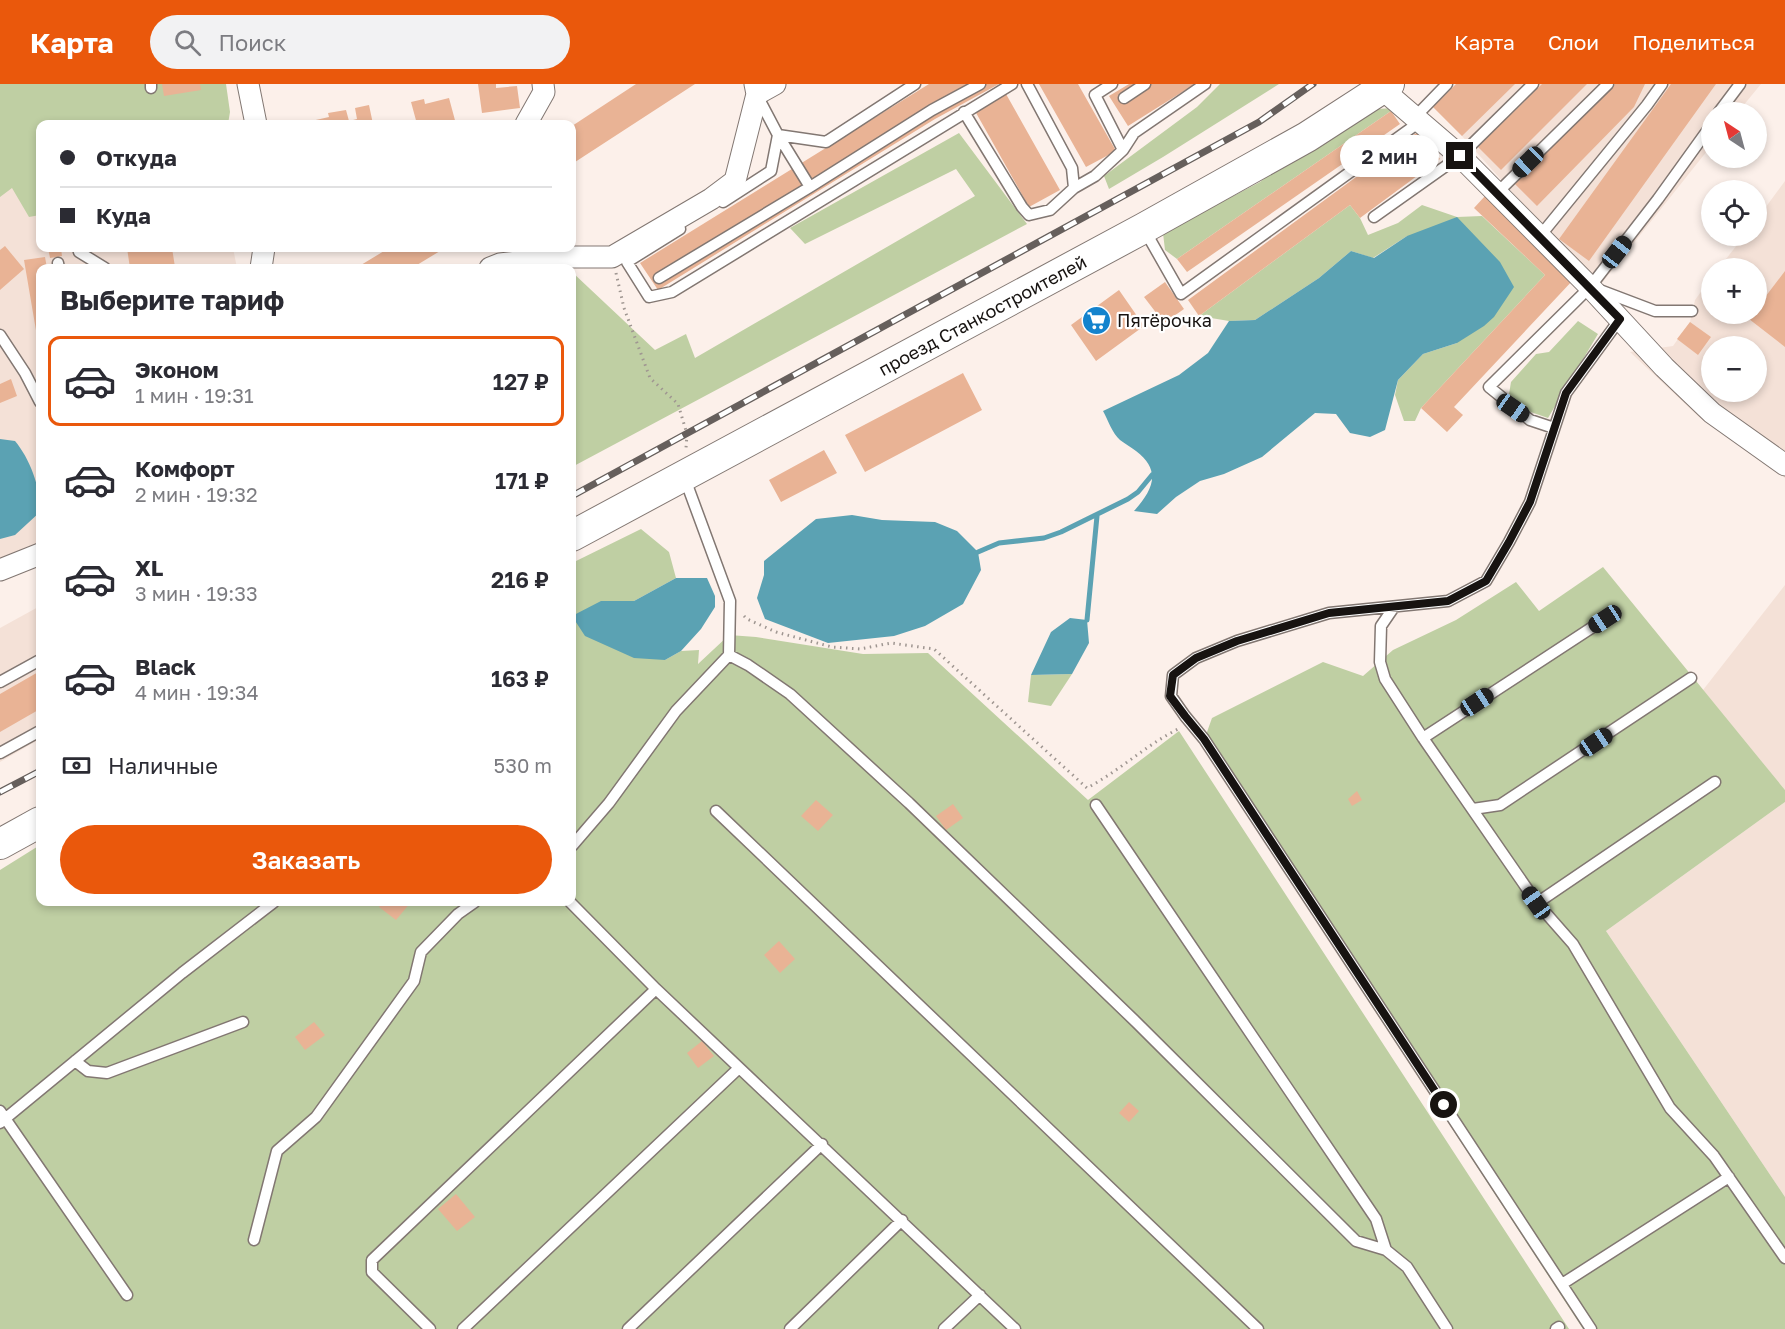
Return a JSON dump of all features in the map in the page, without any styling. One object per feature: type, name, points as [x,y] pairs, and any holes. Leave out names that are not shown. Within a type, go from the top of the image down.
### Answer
[{"type":"main road","name":"проезд Станкостроителей","points":[[576,534],[1144,228],[1307,137],[1386,86]]},
{"type":"main road","points":[[0,844],[36,824]]},
{"type":"street","points":[[248,84],[255,120]]},
{"type":"street","points":[[528,120],[544,92],[543,84]]},
{"type":"street","points":[[1386,86],[1540,236],[1664,367],[1712,413],[1785,465]]},
{"type":"street","points":[[500,264],[561,257],[612,257],[711,199],[735,181],[762,87]]},
{"type":"street","points":[[0,570],[36,556]]},
{"type":"lane","points":[[778,135],[826,142],[915,84]]},
{"type":"lane","points":[[659,278],[932,110],[980,84]]},
{"type":"lane","points":[[778,135],[771,171],[627,262],[650,297],[672,292],[1012,84]]},
{"type":"lane","points":[[1027,84],[1072,168],[1074,188]]},
{"type":"lane","points":[[1112,84],[1095,95],[1123,150]]},
{"type":"lane","points":[[1124,98],[1145,84]]},
{"type":"lane","points":[[964,112],[1029,215],[1050,210],[1074,188],[1095,176],[1123,150],[1134,133],[1205,84]]},
{"type":"lane","points":[[1144,228],[1182,294],[1419,119],[1447,84]]},
{"type":"lane","points":[[1374,217],[1460,156],[1533,84]]},
{"type":"lane","points":[[1497,193],[1608,84]]},
{"type":"lane","points":[[1540,236],[1662,84]]},
{"type":"lane","points":[[1726,102],[1740,84]]},
{"type":"lane","points":[[762,87],[778,135],[810,187]]},
{"type":"lane","points":[[1554,428],[1530,420],[1489,387],[1590,287],[1701,139]]},
{"type":"lane","points":[[79,252],[98,264]]},
{"type":"lane","points":[[1590,287],[1655,311],[1692,311]]},
{"type":"lane","points":[[1591,1329],[1204,739],[1170,696],[1173,675],[1196,658],[1237,641],[1329,613],[1448,601],[1486,581],[1530,502],[1566,393],[1620,319]]},
{"type":"lane","points":[[0,335],[36,394]]},
{"type":"lane","points":[[576,841],[609,803],[676,711],[729,656],[730,602],[684,476]]},
{"type":"lane","points":[[1394,607],[1381,626],[1380,662],[1385,679],[1536,903],[1573,944],[1670,1108],[1714,1156],[1785,1258]]},
{"type":"lane","points":[[1423,738],[1605,619]]},
{"type":"lane","points":[[729,656],[748,665],[790,694],[909,803],[1136,1022],[1356,1241],[1386,1250],[1407,1268],[1447,1329]]},
{"type":"lane","points":[[0,682],[36,662]]},
{"type":"lane","points":[[1473,809],[1500,806],[1691,678]]},
{"type":"lane","points":[[0,753],[36,732]]},
{"type":"lane","points":[[1536,903],[1715,782]]},
{"type":"lane","points":[[1096,805],[1376,1219],[1386,1250]]},
{"type":"lane","points":[[716,811],[1258,1329]]},
{"type":"lane","points":[[127,1295],[2,1117],[269,906]]},
{"type":"lane","points":[[254,1240],[278,1151],[316,1117],[414,981],[421,952],[458,914],[469,906]]},
{"type":"lane","points":[[574,906],[656,989],[1015,1329]]},
{"type":"lane","points":[[430,1329],[372,1272],[372,1260],[656,989]]},
{"type":"lane","points":[[75,1061],[88,1071],[107,1073],[243,1022]]},
{"type":"lane","points":[[463,1329],[739,1068]]},
{"type":"lane","points":[[628,1329],[822,1144]]},
{"type":"lane","points":[[1562,1284],[1729,1177]]},
{"type":"lane","points":[[789,1329],[902,1220]]},
{"type":"lane","points":[[944,1329],[980,1295]]},
{"type":"path","points":[[612,257],[624,308],[650,378],[678,404],[687,434],[684,476]]},
{"type":"path","points":[[730,602],[747,619],[776,632],[832,647],[860,649],[891,643],[934,649],[1087,788],[1111,775],[1156,740],[1184,726]]},
{"type":"shaded area","points":[[0,84],[36,120],[36,252],[234,252],[236,264],[36,264],[36,548],[0,561]]},
{"type":"shaded area","points":[[1456,84],[1761,84],[1746,102],[1701,102],[1701,159],[1598,288],[1462,136],[1433,107]]},
{"type":"shaded area","points":[[1785,181],[1785,478],[1699,417],[1630,352],[1673,346],[1690,322],[1695,300],[1701,292],[1701,324],[1767,324],[1767,258],[1727,258],[1736,246],[1767,246],[1767,205]]},
{"type":"shaded area","points":[[1785,585],[1785,790],[1703,690]]},
{"type":"shaded area","points":[[36,608],[36,741],[0,762],[0,628]]},
{"type":"shaded area","points":[[1785,802],[1785,1197],[1606,931]]},
{"type":"green space","points":[[0,84],[226,84],[230,112],[229,120],[36,120],[36,216],[29,217],[12,188],[0,197]]},
{"type":"green space","points":[[1220,84],[1279,84],[1109,189],[1104,176],[1197,107]]},
{"type":"green space","points":[[1392,108],[1391,111],[1177,259],[1165,250],[1163,233],[1260,182],[1290,158],[1328,142],[1344,127],[1378,109]]},
{"type":"green space","points":[[959,133],[1027,224],[576,465],[576,276],[655,350],[686,334],[695,358],[975,196],[956,169],[805,244],[790,228]]},
{"type":"green space","points":[[1350,205],[1360,218],[1368,235],[1398,223],[1422,205],[1457,217],[1482,216],[1545,275],[1421,408],[1415,421],[1404,421],[1395,395],[1398,380],[1423,354],[1457,343],[1407,236],[1373,258],[1351,251],[1319,278],[1255,320],[1229,321],[1199,316]]},
{"type":"green space","points":[[1578,321],[1598,334],[1548,418],[1525,410],[1509,394],[1511,382],[1536,354],[1549,352]]},
{"type":"green space","points":[[641,529],[669,552],[676,578],[634,601],[601,601],[665,660],[681,651],[699,650],[698,664],[729,635],[756,637],[863,654],[928,653],[1088,800],[1179,731],[1569,1329],[0,1329],[0,870],[36,848],[36,906],[576,906],[576,561]]},
{"type":"green space","points":[[1603,567],[1785,790],[1785,802],[1606,931],[1785,1197],[1785,1329],[1583,1329],[1202,746],[1212,718],[1323,662],[1363,676],[1393,650],[1456,620],[1516,582],[1539,611]]},
{"type":"green space","points":[[1072,674],[1051,706],[1028,702],[1031,675]]},
{"type":"water","points":[[1457,217],[1500,262],[1514,287],[1494,317],[1484,326],[1457,343],[1423,354],[1398,380],[1385,430],[1370,437],[1350,433],[1336,414],[1315,413],[1262,457],[1224,474],[1200,481],[1176,497],[1157,514],[1134,511],[1150,488],[1152,473],[1144,458],[1117,437],[1103,411],[1179,375],[1208,353],[1229,321],[1255,320],[1319,278],[1351,251],[1374,258],[1407,236]]},
{"type":"water","points":[[0,439],[15,441],[34,474],[36,516],[15,535],[0,539]]},
{"type":"water","points":[[852,515],[882,520],[935,522],[957,531],[978,552],[981,570],[963,604],[925,626],[894,636],[828,643],[765,619],[757,598],[764,575],[764,561],[816,519]]},
{"type":"water","points":[[676,578],[707,578],[715,596],[715,607],[701,629],[681,651],[665,660],[634,658],[585,636],[576,622],[576,614],[601,601],[634,601]]},
{"type":"water","points":[[1070,618],[1087,620],[1089,643],[1072,674],[1031,675],[1051,632]]},
{"type":"building","points":[[162,84],[200,84],[201,90],[164,96]]},
{"type":"building","points":[[478,84],[496,84],[496,88],[517,86],[520,108],[482,113]]},
{"type":"building","points":[[636,84],[695,84],[576,161],[576,123]]},
{"type":"building","points":[[929,84],[999,84],[935,119],[658,290],[640,263]]},
{"type":"building","points":[[1039,84],[1078,84],[1116,151],[1086,167]]},
{"type":"building","points":[[1129,84],[1195,84],[1128,126],[1109,96]]},
{"type":"building","points":[[1456,84],[1515,84],[1462,136],[1433,107]]},
{"type":"building","points":[[1542,84],[1587,84],[1501,170],[1478,147]]},
{"type":"building","points":[[1615,84],[1645,84],[1634,107],[1537,206],[1513,182]]},
{"type":"building","points":[[1671,84],[1716,84],[1589,261],[1559,239]]},
{"type":"building","points":[[1006,94],[1060,190],[1029,207],[975,111]]},
{"type":"building","points":[[449,98],[455,120],[416,120],[411,102],[424,99],[425,104]]},
{"type":"building","points":[[369,105],[372,120],[353,120],[357,119],[355,108]]},
{"type":"building","points":[[346,110],[349,120],[316,120],[329,117],[328,113]]},
{"type":"building","points":[[1391,111],[1400,124],[1187,272],[1177,259]]},
{"type":"building","points":[[1419,131],[1440,159],[1360,218],[1350,205],[1199,316],[1188,300]]},
{"type":"building","points":[[1485,196],[1574,279],[1454,407],[1463,415],[1447,432],[1421,408],[1545,275],[1474,208]]},
{"type":"building","points":[[5,246],[24,269],[0,290],[0,250]]},
{"type":"building","points":[[49,252],[62,252],[62,256],[50,258]]},
{"type":"building","points":[[128,252],[173,252],[175,264],[129,264]]},
{"type":"building","points":[[382,252],[438,252],[419,264],[363,264]]},
{"type":"building","points":[[45,257],[46,264],[36,264],[36,330],[24,260]]},
{"type":"building","points":[[1785,271],[1785,347],[1755,324],[1767,324],[1767,295]]},
{"type":"building","points":[[1165,282],[1184,309],[1164,323],[1144,297]]},
{"type":"building","points":[[1119,290],[1144,326],[1096,361],[1071,325]]},
{"type":"building","points":[[1690,322],[1710,336],[1701,336],[1701,351],[1698,355],[1677,339]]},
{"type":"building","points":[[963,373],[982,410],[865,472],[845,435]]},
{"type":"building","points":[[11,379],[17,396],[0,403],[0,384]]},
{"type":"building","points":[[824,450],[837,473],[781,502],[769,480]]},
{"type":"building","points":[[36,673],[36,711],[0,732],[0,694]]},
{"type":"building","points":[[1357,791],[1362,800],[1352,806],[1348,799]]},
{"type":"building","points":[[816,800],[833,815],[818,831],[801,816]]},
{"type":"building","points":[[953,804],[963,818],[946,830],[936,816]]},
{"type":"building","points":[[380,906],[408,906],[396,920]]},
{"type":"building","points":[[779,941],[795,959],[780,973],[764,955]]},
{"type":"building","points":[[314,1022],[325,1035],[305,1050],[295,1037]]},
{"type":"building","points":[[702,1041],[714,1056],[698,1068],[687,1053]]},
{"type":"building","points":[[1129,1102],[1139,1111],[1129,1122],[1119,1113]]},
{"type":"building","points":[[456,1194],[475,1217],[457,1231],[438,1209]]},
{"type":"waterway","points":[[978,552],[999,543],[1044,538],[1061,532],[1128,499],[1138,492],[1152,475]]},
{"type":"waterway","points":[[1087,620],[1097,516]]},
{"type":"railway","points":[[576,494],[1259,122],[1313,84]]},
{"type":"railway","points":[[0,792],[36,773]]},
{"type":"place","name":"Пятёрочка","points":[[1096,320]]},
{"type":"route","points":[[1444,1105],[1204,739],[1170,696],[1173,675],[1196,658],[1237,641],[1329,613],[1448,601],[1486,581],[1509,542],[1530,502],[1566,393],[1620,319],[1460,156]]}]
